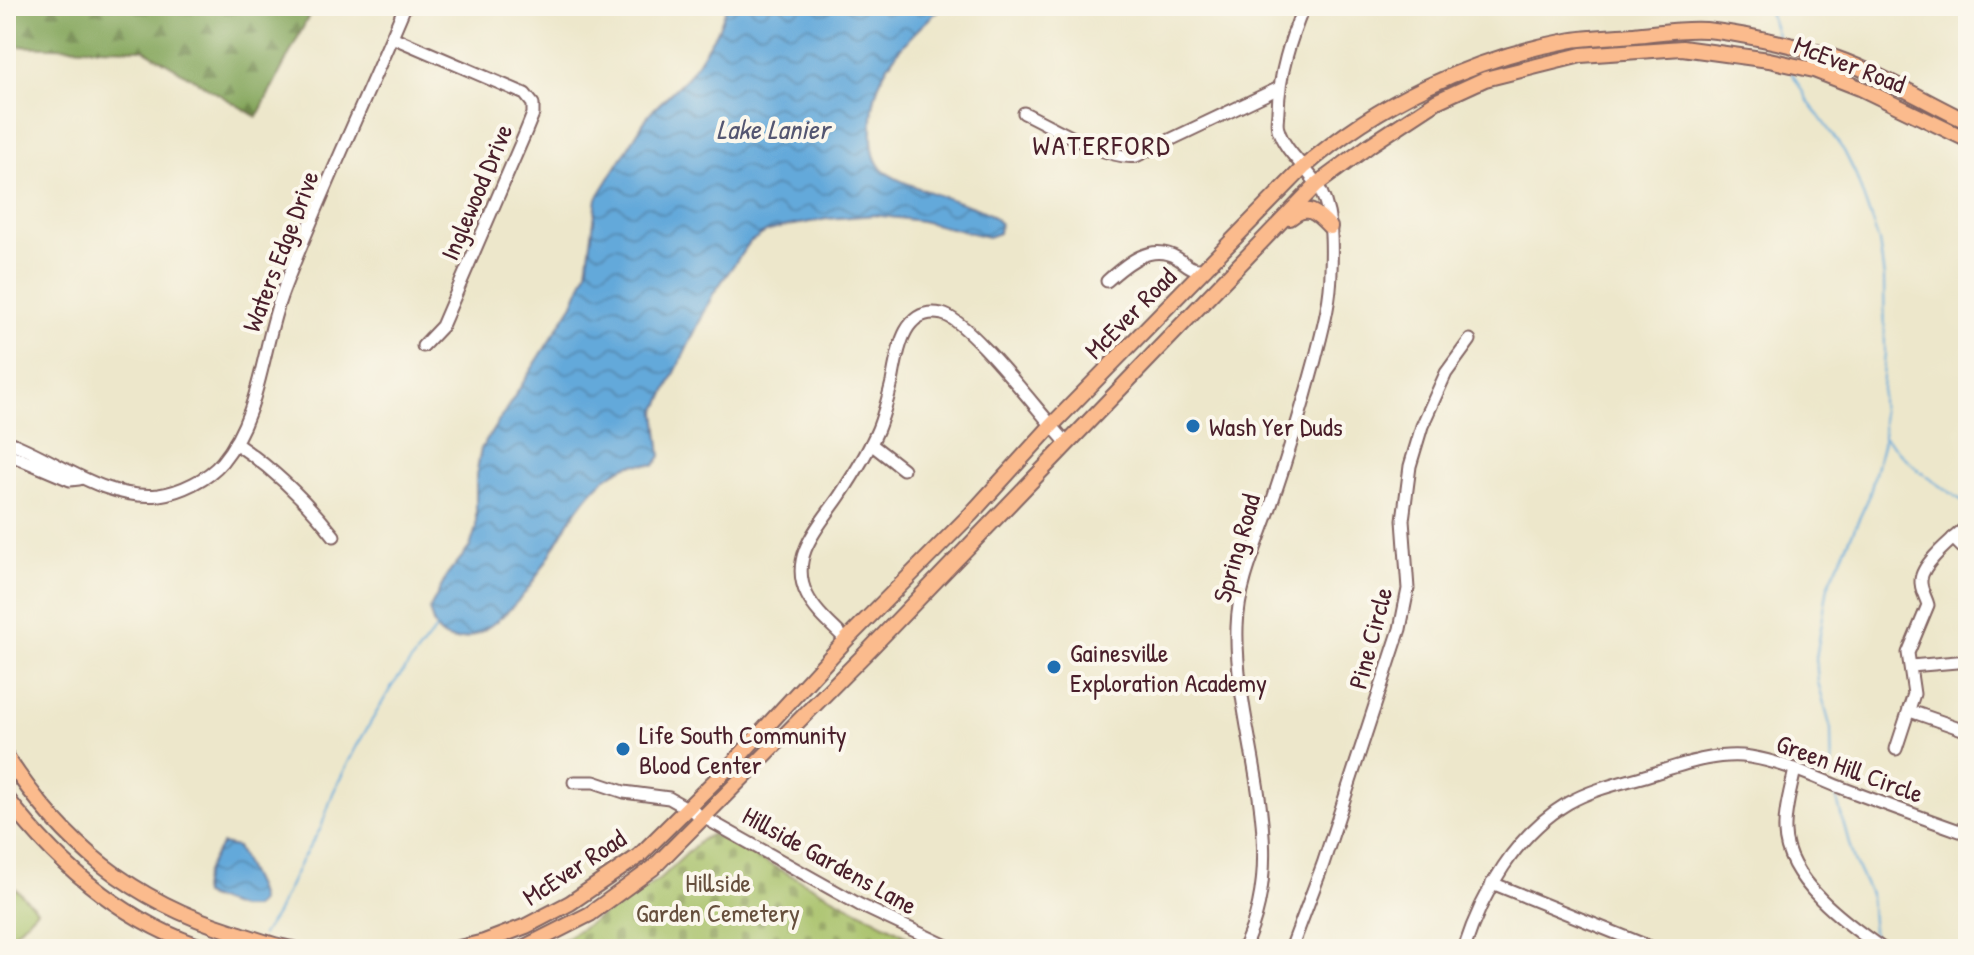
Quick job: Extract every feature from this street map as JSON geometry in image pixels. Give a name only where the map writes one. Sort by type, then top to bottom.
[{"type":"main road","name":"McEver Road","points":[[455,949],[526,926],[570,903],[639,856],[735,761],[846,640],[1303,168],[1333,142],[1382,110],[1429,85],[1470,69],[1569,40],[1705,30],[1820,53],[1968,122]]},
{"type":"main road","name":"McEver Road","points":[[521,949],[590,914],[653,868],[881,637],[1317,184],[1437,101],[1485,79],[1581,55],[1682,48],[1769,60],[1814,70],[1860,88],[1968,140]]},
{"type":"main road","points":[[1236,265],[1249,259],[1301,210],[1313,211],[1330,227]]},
{"type":"main road","points":[[6,756],[51,818],[83,849],[140,892],[199,922],[293,949]]},
{"type":"main road","points":[[6,797],[34,833],[103,895],[140,920],[208,949]]},
{"type":"street","name":"Waters Edge Drive","points":[[6,441],[34,451],[84,479],[130,494],[160,495],[204,478],[222,462],[246,422],[282,294],[405,6]]},
{"type":"street","name":"Spring Road","points":[[1243,949],[1260,903],[1265,869],[1257,786],[1245,728],[1237,627],[1253,553],[1275,491],[1323,328],[1332,275],[1330,227],[1317,184],[1277,128],[1279,88],[1288,48],[1304,6]]},
{"type":"street","name":"Inglewood Drive","points":[[392,37],[525,94],[533,104],[533,114],[524,136],[442,326],[423,346]]},
{"type":"street","points":[[1024,113],[1099,149],[1127,158],[1279,88]]},
{"type":"street","points":[[1107,281],[1138,258],[1156,252],[1174,255],[1193,270],[1207,269]]},
{"type":"street","points":[[846,640],[816,609],[805,592],[803,554],[808,539],[871,444],[883,414],[901,340],[912,323],[933,313],[955,318],[1067,443]]},
{"type":"street","name":"Pine Circle","points":[[1291,949],[1323,864],[1400,629],[1408,589],[1403,520],[1417,441],[1446,373],[1470,340]]},
{"type":"street","points":[[235,443],[288,483],[334,536]]},
{"type":"street","points":[[871,444],[903,469]]},
{"type":"street","name":"Waters Edge Drive","points":[[6,453],[70,480],[84,479]]},
{"type":"street","points":[[1896,749],[1914,694],[1908,653],[1928,605],[1921,588],[1921,576],[1936,555],[1967,526]]},
{"type":"street","points":[[1953,538],[1968,553]]},
{"type":"street","points":[[1911,666],[1968,661]]},
{"type":"street","points":[[1909,708],[1968,731]]},
{"type":"street","name":"Green Hill Circle","points":[[1464,949],[1492,883],[1539,826],[1569,803],[1593,792],[1723,756],[1747,756],[1795,769],[1968,834]]},
{"type":"street","points":[[1795,769],[1785,832],[1787,849],[1795,868],[1812,889],[1858,932],[1883,949]]},
{"type":"street","name":"Hillside Gardens Lane","points":[[574,782],[594,782],[618,790],[669,798],[860,905],[953,949]]},
{"type":"street","points":[[1492,883],[1655,949]]},
{"type":"green space","points":[[6,6],[314,6],[257,117],[143,49],[6,46]]},
{"type":"green space","name":"Hillside Garden Cemetery","points":[[712,834],[919,942],[917,949],[548,949],[660,879],[701,840]]},
{"type":"green space","points":[[6,879],[37,910],[6,942]]},
{"type":"water","name":"Lake Lanier","points":[[727,6],[943,6],[905,43],[885,70],[874,102],[873,151],[877,163],[887,173],[920,189],[988,214],[1000,224],[999,233],[988,237],[921,221],[874,215],[783,227],[766,232],[750,242],[713,294],[656,412],[661,456],[655,465],[627,466],[602,481],[585,499],[537,577],[510,609],[470,637],[457,640],[445,637],[435,627],[429,610],[448,574],[470,547],[476,528],[476,475],[481,449],[573,304],[587,271],[597,198],[649,114],[697,63],[719,28]]},
{"type":"water","points":[[222,844],[237,847],[257,889],[260,901],[254,908],[239,908],[203,895],[205,875]]},
{"type":"waterway","points":[[1767,6],[1777,35]]},
{"type":"waterway","points":[[1791,71],[1855,173],[1879,242],[1884,278],[1885,352],[1881,401],[1884,437],[1869,497],[1828,586],[1816,658],[1818,682],[1831,729],[1832,779]]},
{"type":"waterway","points":[[1885,438],[1918,470],[1968,505]]},
{"type":"waterway","points":[[262,935],[321,828],[333,793],[355,749],[392,686],[436,629]]},
{"type":"waterway","points":[[1834,789],[1854,861],[1870,894],[1873,936]]},
{"type":"place","name":"Wash Yer Duds","points":[[1193,426]]},
{"type":"place","name":"Gainesville Exploration Academy","points":[[1054,667]]},
{"type":"place","name":"Life South Community Blood Center","points":[[623,749]]},
{"type":"district","name":"WATERFORD","points":[[1102,145]]}]
